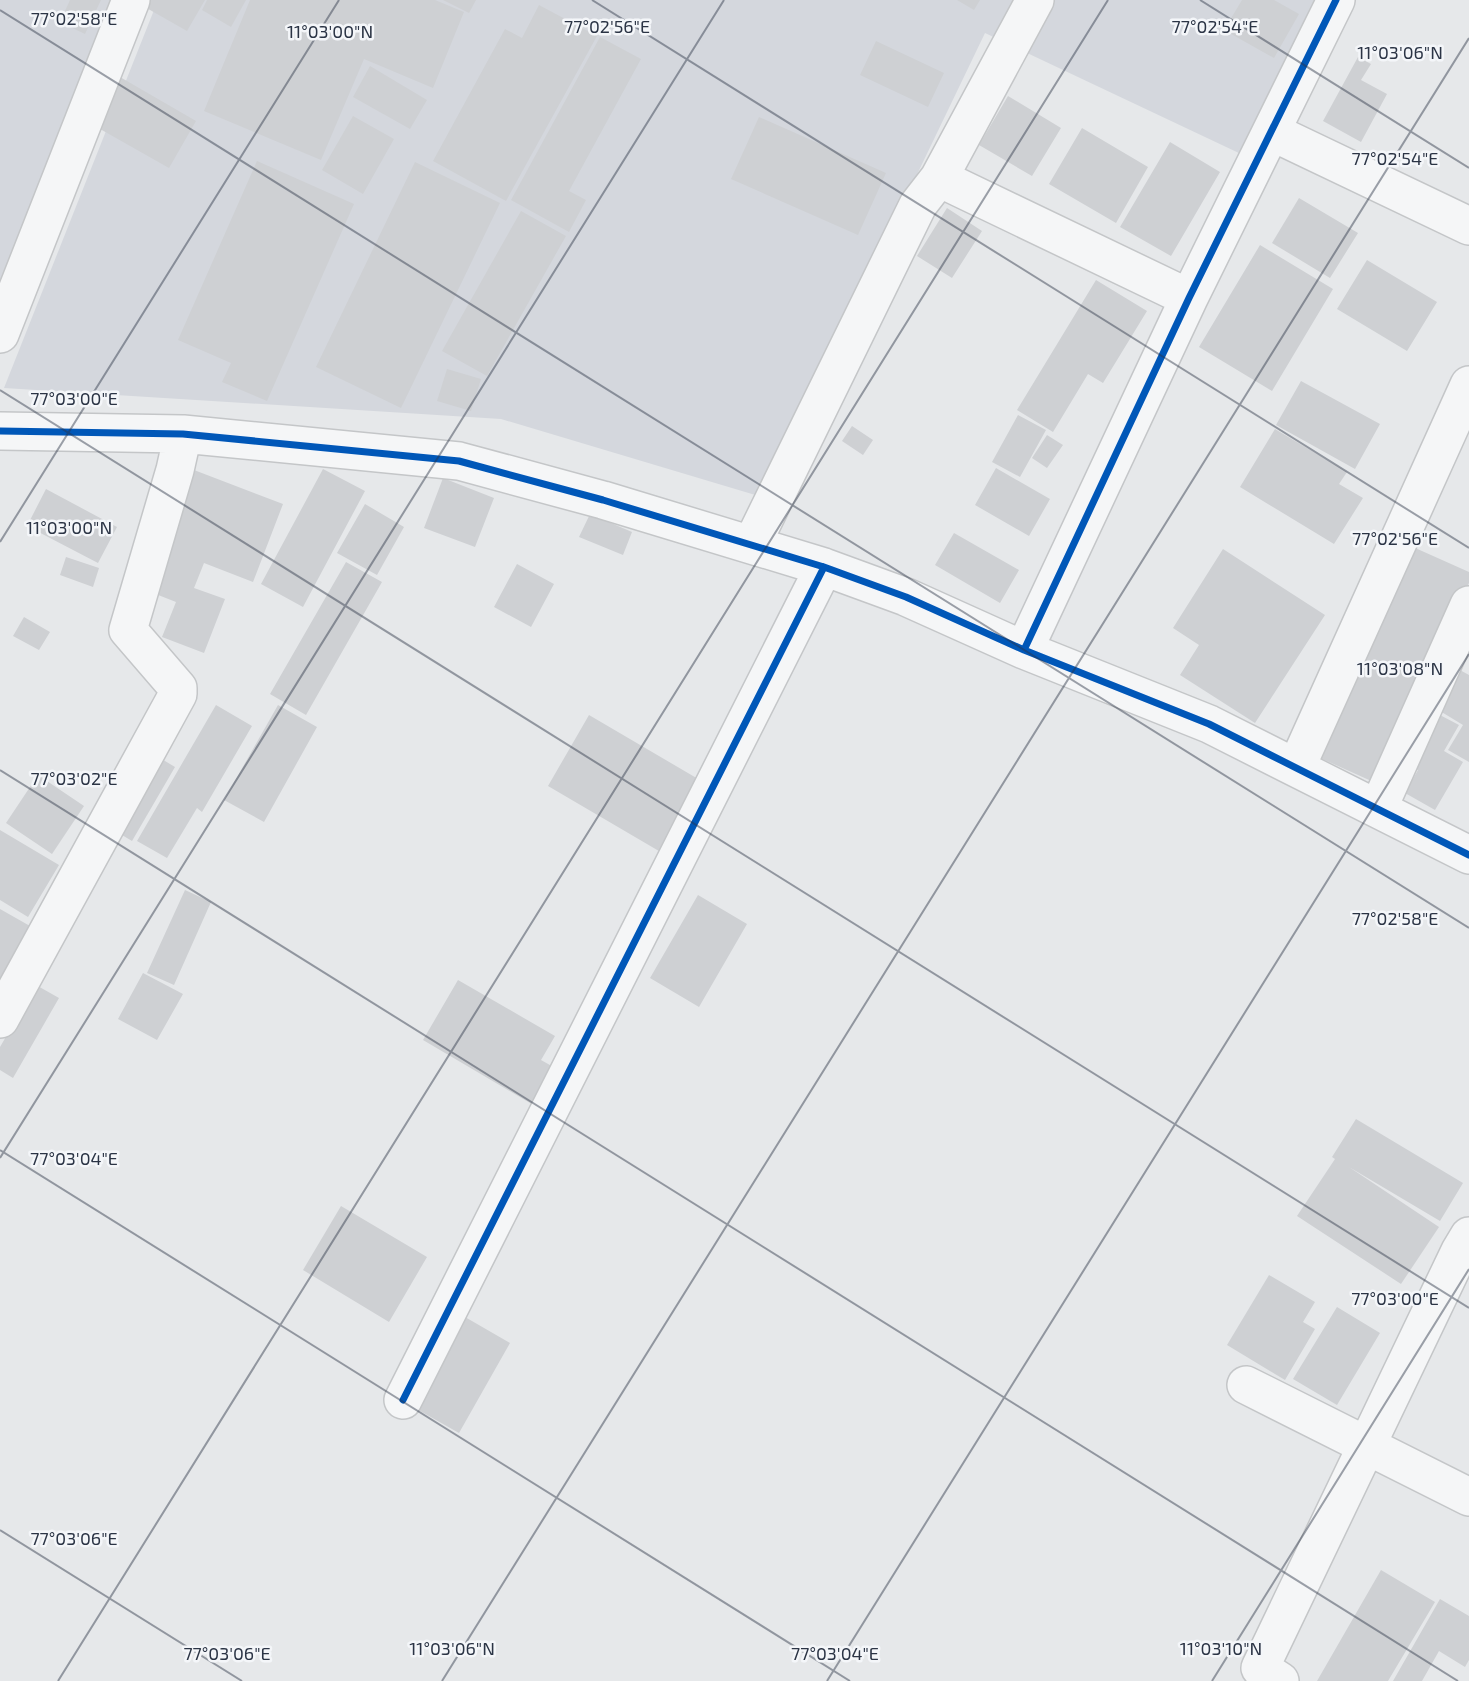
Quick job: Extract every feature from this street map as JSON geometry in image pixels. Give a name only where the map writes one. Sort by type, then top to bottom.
[{"type":"street","points":[[0,334],[131,0]]},
{"type":"street","points":[[752,544],[918,205],[939,178],[1035,0]]},
{"type":"street","points":[[1024,650],[1189,298],[1336,0]]},
{"type":"street","points":[[1272,132],[1469,226]]},
{"type":"street","points":[[939,178],[1189,298]]},
{"type":"street","points":[[1296,768],[1469,385]]},
{"type":"street","points":[[0,431],[183,434],[459,461],[603,500],[824,567],[906,597],[1024,650],[1209,724],[1469,855]]},
{"type":"street","points":[[0,1018],[178,694],[178,688],[128,629],[183,434]]},
{"type":"street","points":[[403,1399],[824,567]]},
{"type":"street","points":[[1378,809],[1469,606]]},
{"type":"street","points":[[1280,1681],[1261,1668],[1469,1236]]},
{"type":"street","points":[[1246,1385],[1469,1497]]},
{"type":"shaded area","points":[[0,0],[124,0],[0,306]]},
{"type":"shaded area","points":[[158,0],[1324,0],[1241,154],[985,33],[762,497],[501,419],[4,388]]},
{"type":"building","points":[[70,0],[101,0],[85,34],[60,22]]},
{"type":"building","points":[[205,0],[187,31],[136,2]]},
{"type":"building","points":[[207,0],[246,0],[231,27],[202,10]]},
{"type":"building","points":[[250,0],[435,0],[464,12],[433,88],[364,59],[321,160],[204,111]]},
{"type":"building","points":[[443,0],[476,0],[469,13]]},
{"type":"building","points":[[957,0],[980,0],[974,10]]},
{"type":"building","points":[[1242,0],[1274,0],[1299,14],[1274,58],[1224,30]]},
{"type":"building","points":[[539,5],[597,36],[506,201],[433,161],[505,29],[522,38]]},
{"type":"building","points":[[600,37],[641,59],[569,191],[586,200],[569,232],[511,200]]},
{"type":"building","points":[[876,41],[944,73],[928,107],[860,75]]},
{"type":"building","points":[[1358,57],[1371,64],[1361,80],[1387,94],[1361,142],[1323,121]]},
{"type":"building","points":[[370,66],[427,100],[410,129],[353,97]]},
{"type":"building","points":[[120,77],[196,121],[169,168],[93,125]]},
{"type":"building","points":[[1008,96],[1061,128],[1032,176],[979,145]]},
{"type":"building","points":[[353,116],[394,139],[363,194],[322,170]]},
{"type":"building","points":[[759,117],[886,173],[858,235],[731,179]]},
{"type":"building","points":[[1082,128],[1148,167],[1116,223],[1049,184]]},
{"type":"building","points":[[1170,142],[1220,172],[1171,256],[1120,227]]},
{"type":"building","points":[[257,161],[354,204],[267,401],[222,382],[231,363],[178,340]]},
{"type":"building","points":[[415,162],[500,203],[401,408],[316,367]]},
{"type":"building","points":[[1299,198],[1358,233],[1330,278],[1272,243]]},
{"type":"building","points":[[947,208],[982,231],[952,278],[917,256]]},
{"type":"building","points":[[521,211],[566,236],[487,376],[442,351]]},
{"type":"building","points":[[1260,245],[1333,289],[1272,391],[1199,347]]},
{"type":"building","points":[[1367,260],[1437,302],[1407,351],[1337,309]]},
{"type":"building","points":[[1096,280],[1147,311],[1103,383],[1088,374],[1053,432],[1017,410]]},
{"type":"building","points":[[447,369],[481,379],[471,411],[437,401]]},
{"type":"building","points":[[1301,381],[1380,424],[1355,469],[1276,425]]},
{"type":"building","points":[[1018,415],[1046,430],[1020,477],[992,462]]},
{"type":"building","points":[[852,426],[873,440],[863,455],[842,441]]},
{"type":"building","points":[[1275,429],[1347,472],[1339,484],[1363,498],[1334,544],[1240,487]]},
{"type":"building","points":[[1047,435],[1063,445],[1047,468],[1032,458]]},
{"type":"building","points":[[996,468],[1050,499],[1029,536],[975,505]]},
{"type":"building","points":[[323,469],[365,491],[303,607],[261,584]]},
{"type":"building","points":[[194,470],[283,504],[253,582],[204,563],[194,588],[225,599],[204,653],[162,637],[176,602],[148,591]]},
{"type":"building","points":[[443,478],[494,498],[475,547],[424,528]]},
{"type":"building","points":[[46,489],[117,527],[98,563],[27,526]]},
{"type":"building","points":[[365,504],[404,527],[377,575],[337,553]]},
{"type":"building","points":[[590,514],[632,532],[623,555],[579,537]]},
{"type":"building","points":[[954,533],[1019,570],[1000,603],[935,565]]},
{"type":"building","points":[[1413,547],[1469,572],[1469,583],[1378,784],[1318,757]]},
{"type":"building","points":[[1223,549],[1325,615],[1255,723],[1180,675],[1199,645],[1173,628]]},
{"type":"building","points":[[66,557],[99,568],[93,587],[60,575]]},
{"type":"building","points":[[346,562],[382,582],[306,715],[270,694]]},
{"type":"building","points":[[517,564],[554,584],[531,627],[494,607]]},
{"type":"building","points":[[24,617],[50,632],[39,650],[13,636]]},
{"type":"building","points":[[1458,669],[1469,675],[1469,762],[1448,750],[1463,725],[1435,708]]},
{"type":"building","points":[[216,705],[252,726],[202,812],[197,808],[167,858],[137,841]]},
{"type":"building","points":[[278,705],[317,727],[264,822],[224,800]]},
{"type":"building","points":[[1438,714],[1459,725],[1444,751],[1463,762],[1435,810],[1405,793],[1418,770],[1409,766]]},
{"type":"building","points":[[589,715],[705,783],[664,854],[548,786]]},
{"type":"building","points":[[155,755],[175,767],[132,841],[112,829]]},
{"type":"building","points":[[38,775],[84,806],[52,854],[6,823]]},
{"type":"building","points":[[0,830],[59,865],[28,917],[0,900]]},
{"type":"building","points":[[185,890],[211,902],[174,985],[147,973]]},
{"type":"building","points":[[698,895],[747,924],[699,1007],[650,978]]},
{"type":"building","points":[[0,909],[30,926],[0,979]]},
{"type":"building","points":[[143,973],[183,994],[157,1040],[118,1019]]},
{"type":"building","points":[[458,980],[555,1036],[541,1060],[557,1069],[535,1106],[423,1040]]},
{"type":"building","points":[[36,985],[59,998],[13,1078],[0,1070],[0,1047]]},
{"type":"building","points":[[1356,1119],[1463,1183],[1440,1221],[1349,1167],[1439,1227],[1401,1284],[1297,1216],[1335,1159],[1332,1157]]},
{"type":"building","points":[[341,1206],[427,1257],[389,1322],[303,1270]]},
{"type":"building","points":[[1269,1275],[1315,1302],[1303,1322],[1315,1329],[1285,1380],[1227,1345]]},
{"type":"building","points":[[1337,1307],[1380,1333],[1337,1405],[1293,1379]]},
{"type":"building","points":[[465,1317],[510,1343],[459,1433],[413,1407]]},
{"type":"building","points":[[1381,1570],[1435,1602],[1388,1681],[1317,1681]]},
{"type":"building","points":[[1440,1599],[1469,1616],[1469,1660],[1465,1667],[1439,1651],[1422,1681],[1393,1681]]},
{"type":"cycle path","points":[[1024,650],[1189,298],[1336,0]]},
{"type":"cycle path","points":[[0,431],[183,434],[459,461],[603,500],[824,567],[906,597],[1024,650],[1209,724],[1469,855]]},
{"type":"cycle path","points":[[403,1400],[824,567]]}]
